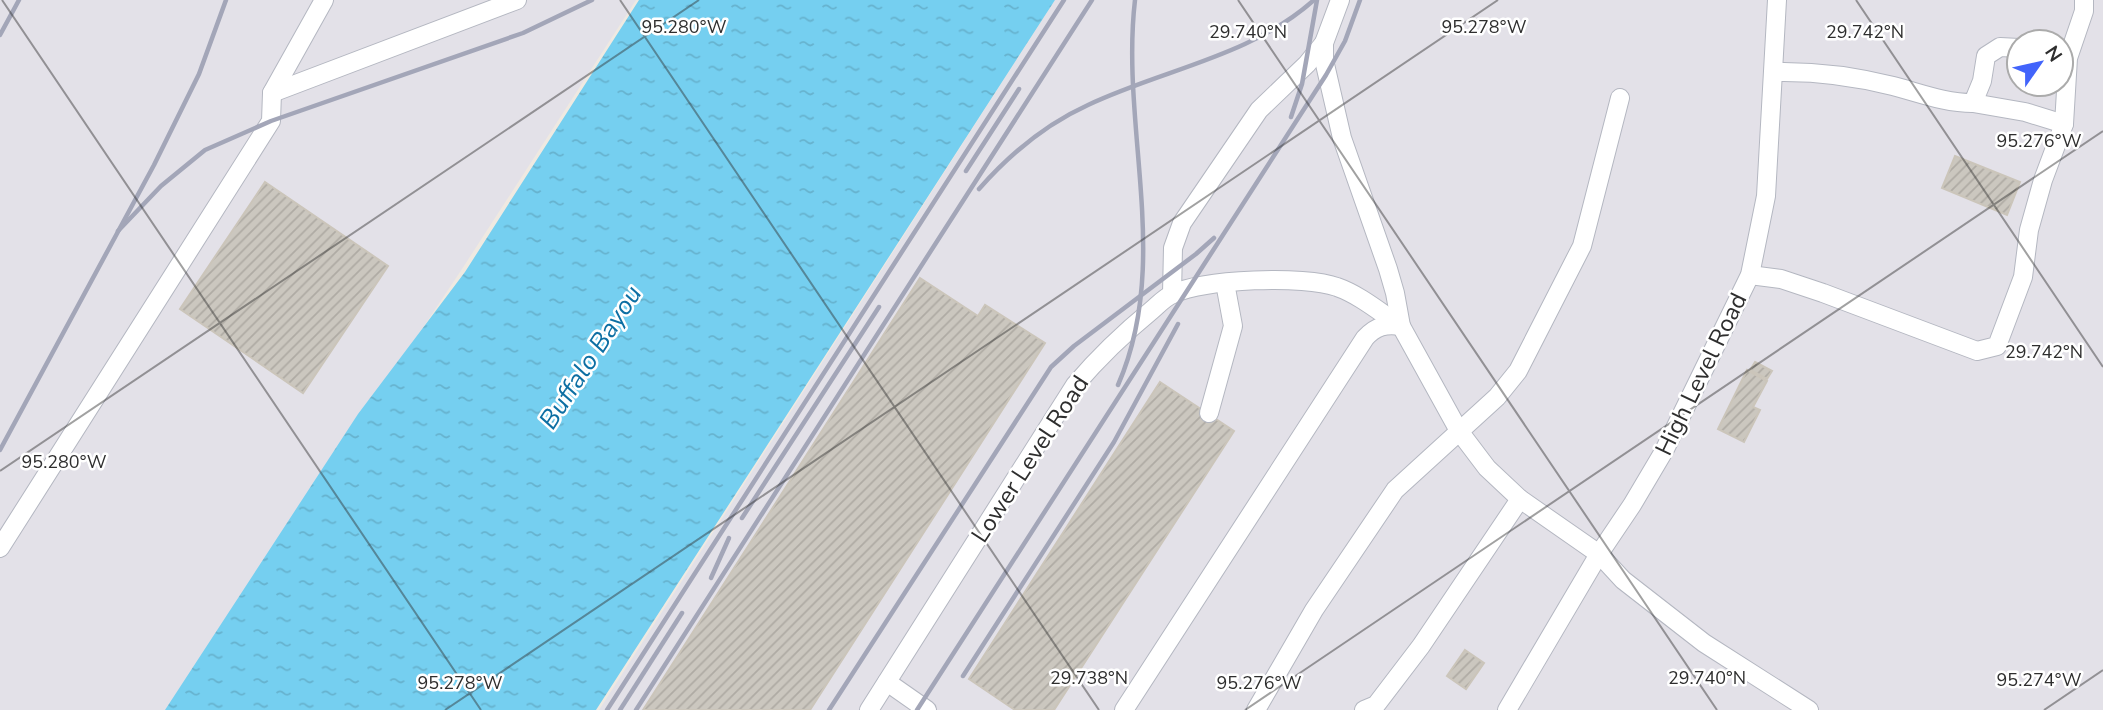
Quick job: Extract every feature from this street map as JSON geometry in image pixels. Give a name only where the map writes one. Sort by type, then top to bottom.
[{"type":"lane","points":[[0,548],[271,121],[272,93],[324,0]]},
{"type":"lane","points":[[272,93],[517,0]]},
{"type":"lane","points":[[1172,294],[1173,248],[1182,223],[1259,110],[1307,64],[1324,43],[1340,0]]},
{"type":"lane","name":"High Level Road","points":[[1507,710],[1599,554],[1664,451],[1750,275],[1766,196],[1777,0]]},
{"type":"lane","points":[[2075,32],[2084,10],[2084,0]]},
{"type":"lane","points":[[1324,43],[1326,75],[1342,138],[1392,281],[1401,326],[1460,431],[1487,468],[1520,499],[1599,554],[1630,585],[1704,643],[1809,710]]},
{"type":"lane","points":[[1973,103],[1986,69],[1986,56],[2000,47],[2005,47]]},
{"type":"lane","points":[[1774,72],[1812,71],[1835,74],[1912,90],[1952,103],[1973,103],[2025,112],[2064,124]]},
{"type":"lane","points":[[1260,709],[1314,610],[1395,490],[1497,397],[1518,371],[1582,246],[1620,98]]},
{"type":"lane","points":[[1750,275],[1781,279],[1977,351],[1997,346],[2023,277],[2029,230],[2043,180],[2064,124],[2064,98]]},
{"type":"lane","name":"Lower Level Road","points":[[869,710],[1075,385],[1094,363],[1172,294],[1225,283],[1312,282],[1336,286],[1401,326]]},
{"type":"lane","points":[[1209,413],[1233,326],[1225,283]]},
{"type":"lane","points":[[1124,710],[1366,338],[1372,330],[1382,326],[1401,326]]},
{"type":"lane","points":[[1364,710],[1376,705],[1421,646],[1520,499]]},
{"type":"lane","points":[[887,682],[928,710]]},
{"type":"shaded area","points":[[0,0],[636,0],[462,269],[168,710],[0,710]]},
{"type":"shaded area","points":[[1055,0],[2103,0],[2103,710],[599,710]]},
{"type":"water","name":"Buffalo Bayou","points":[[639,0],[1055,0],[596,710],[165,710],[358,414],[465,272]]},
{"type":"building","points":[[1955,156],[2020,182],[2007,215],[1942,188]]},
{"type":"building","points":[[265,182],[388,266],[303,393],[180,309]]},
{"type":"building","points":[[920,278],[978,316],[985,305],[1045,343],[810,710],[643,710]]},
{"type":"building","points":[[1755,362],[1772,371],[1767,379],[1750,370]]},
{"type":"building","points":[[1747,370],[1767,381],[1753,407],[1760,410],[1744,442],[1718,429]]},
{"type":"building","points":[[1160,382],[1234,431],[1054,710],[1015,710],[969,679]]},
{"type":"building","points":[[1465,650],[1484,663],[1466,689],[1447,676]]},
{"type":"railway","points":[[0,35],[19,0]]},
{"type":"railway","points":[[0,450],[154,165],[199,74],[226,0]]},
{"type":"railway","points":[[118,231],[161,186],[205,150],[271,121],[523,33],[592,0]]},
{"type":"railway","points":[[607,710],[1064,0]]},
{"type":"railway","points":[[636,710],[1092,0]]},
{"type":"railway","points":[[1118,385],[1134,338],[1141,291],[1143,243],[1132,48],[1135,0]]},
{"type":"railway","points":[[979,189],[1029,141],[1057,121],[1117,92],[1234,49],[1289,19],[1314,0]]},
{"type":"railway","points":[[1291,117],[1302,84],[1317,0]]},
{"type":"railway","points":[[917,710],[1326,75],[1345,41],[1360,0]]},
{"type":"railway","points":[[966,171],[1019,89]]},
{"type":"railway","points":[[829,710],[1051,367],[1074,346],[1214,238]]},
{"type":"railway","points":[[742,518],[879,307]]},
{"type":"railway","points":[[963,676],[1114,442],[1178,324]]},
{"type":"railway","points":[[711,578],[729,538]]},
{"type":"railway","points":[[620,710],[682,613]]}]
